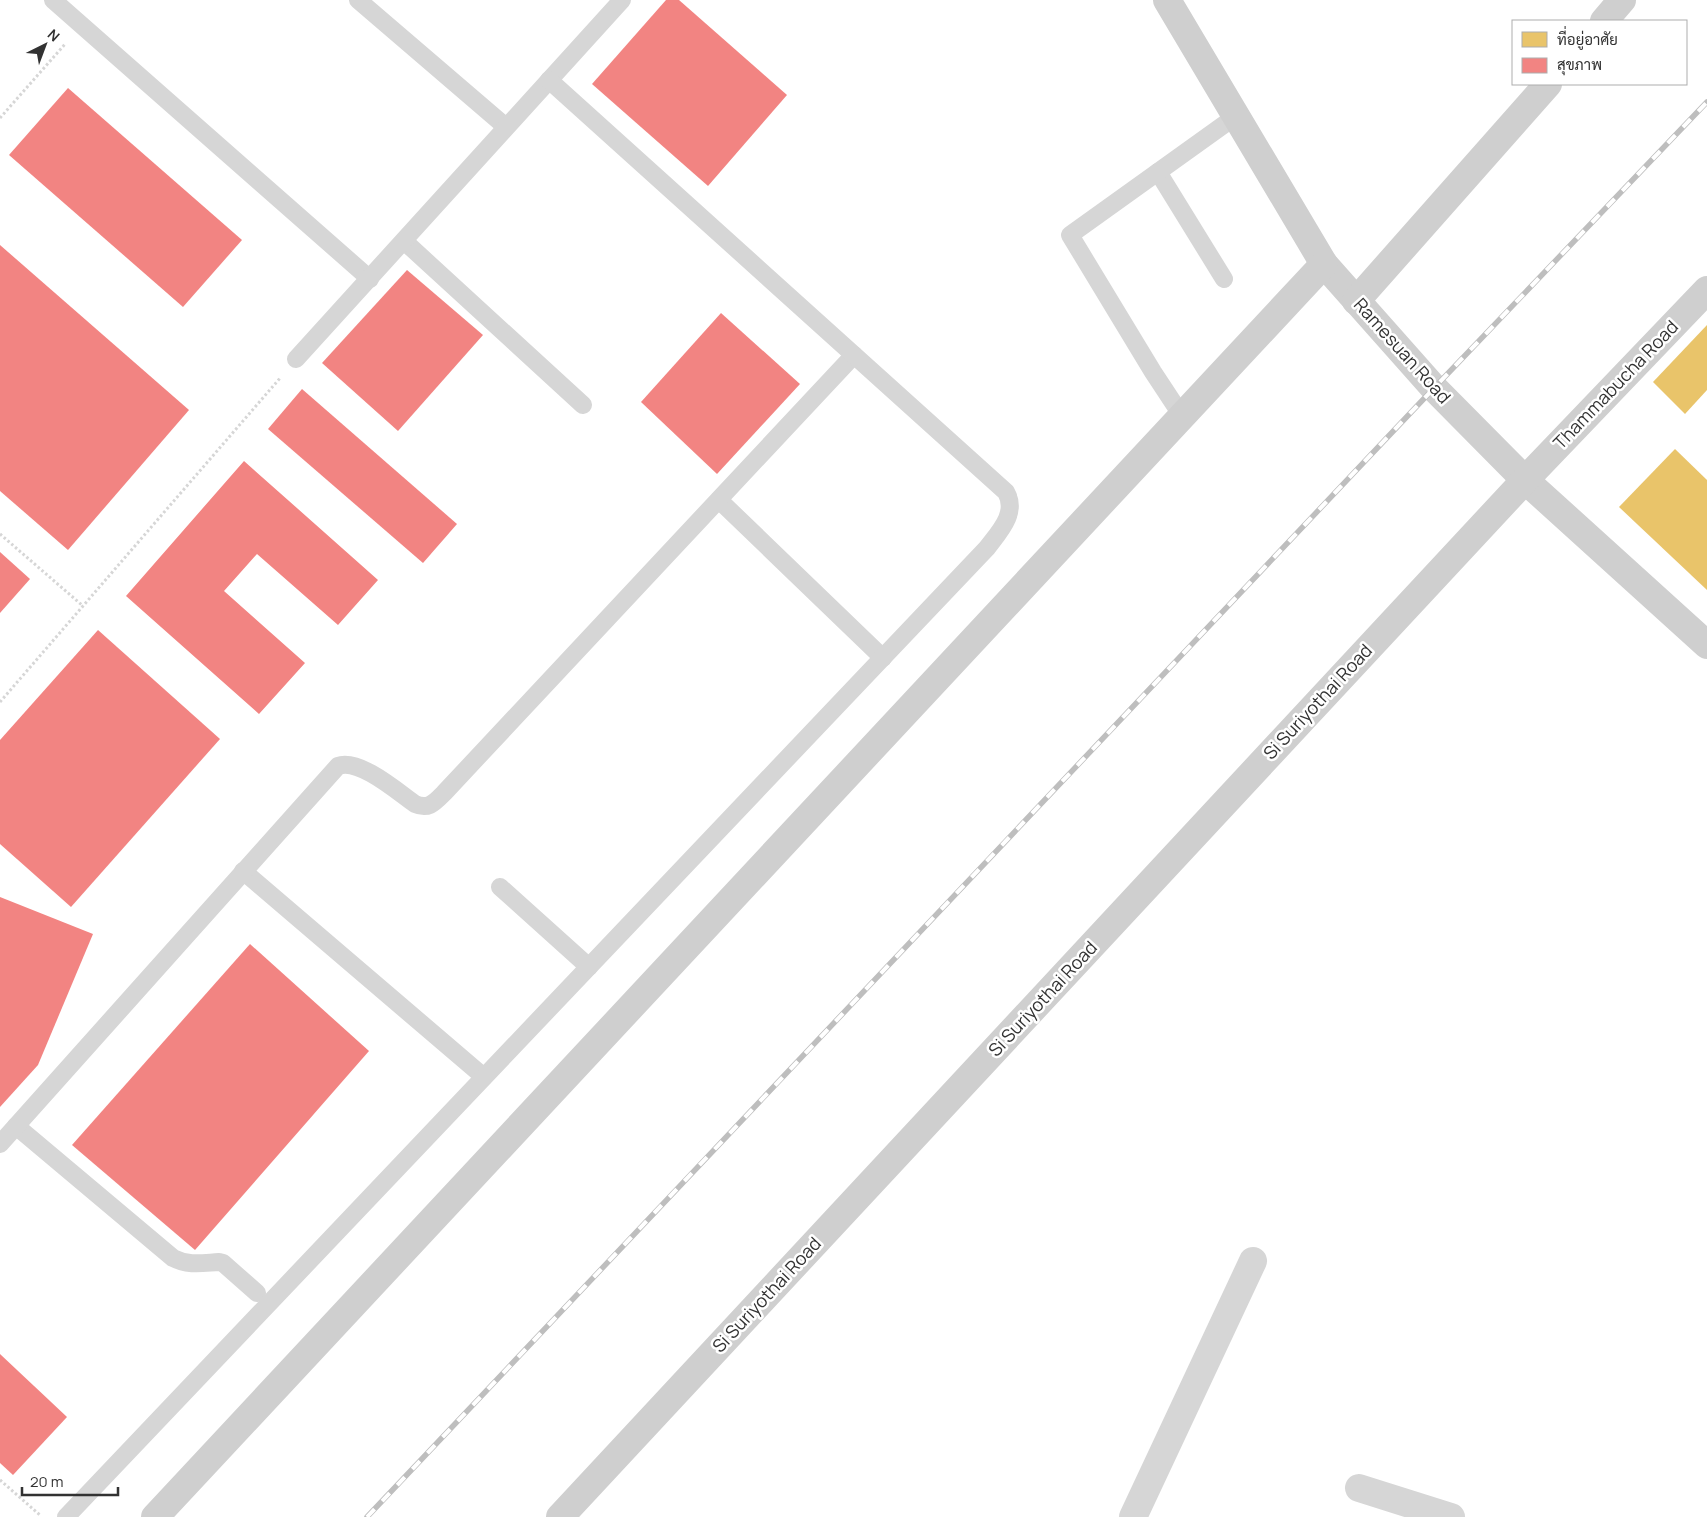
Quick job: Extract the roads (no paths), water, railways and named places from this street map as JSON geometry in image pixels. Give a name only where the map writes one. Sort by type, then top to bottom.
[{"type":"street","name":"Ramesuan Road","points":[[1167,0],[1324,264],[1434,388],[1525,480],[1707,645]]},
{"type":"street","points":[[1605,20],[1622,0]]},
{"type":"street","points":[[1356,301],[1547,85]]},
{"type":"street","points":[[155,1517],[1324,264]]},
{"type":"street","name":"Thammabucha Road","points":[[1525,480],[1707,290]]},
{"type":"street","name":"Si Suriyothai Road","points":[[560,1517],[1525,480]]},
{"type":"street","points":[[1133,1517],[1253,1262]]},
{"type":"street","points":[[1359,1488],[1451,1517]]},
{"type":"lane","points":[[53,0],[370,278]]},
{"type":"lane","points":[[358,0],[506,127]]},
{"type":"lane","points":[[296,359],[622,0]]},
{"type":"lane","points":[[66,1517],[883,658],[986,548],[1007,521],[1010,508],[1006,492],[549,80]]},
{"type":"lane","points":[[1182,416],[1152,372],[1070,235],[1236,116]]},
{"type":"lane","points":[[1158,172],[1224,279]]},
{"type":"lane","points":[[404,241],[583,405]]},
{"type":"lane","points":[[0,1144],[338,766],[344,764],[351,765],[367,771],[416,804],[422,806],[431,805],[831,382],[854,355]]},
{"type":"lane","points":[[719,500],[883,658]]},
{"type":"lane","points":[[243,871],[484,1077]]},
{"type":"lane","points":[[500,887],[589,967]]},
{"type":"lane","points":[[16,1126],[173,1258],[182,1263],[223,1263],[257,1293]]},
{"type":"railway","points":[[367,1517],[1434,388],[1707,102]]}]
